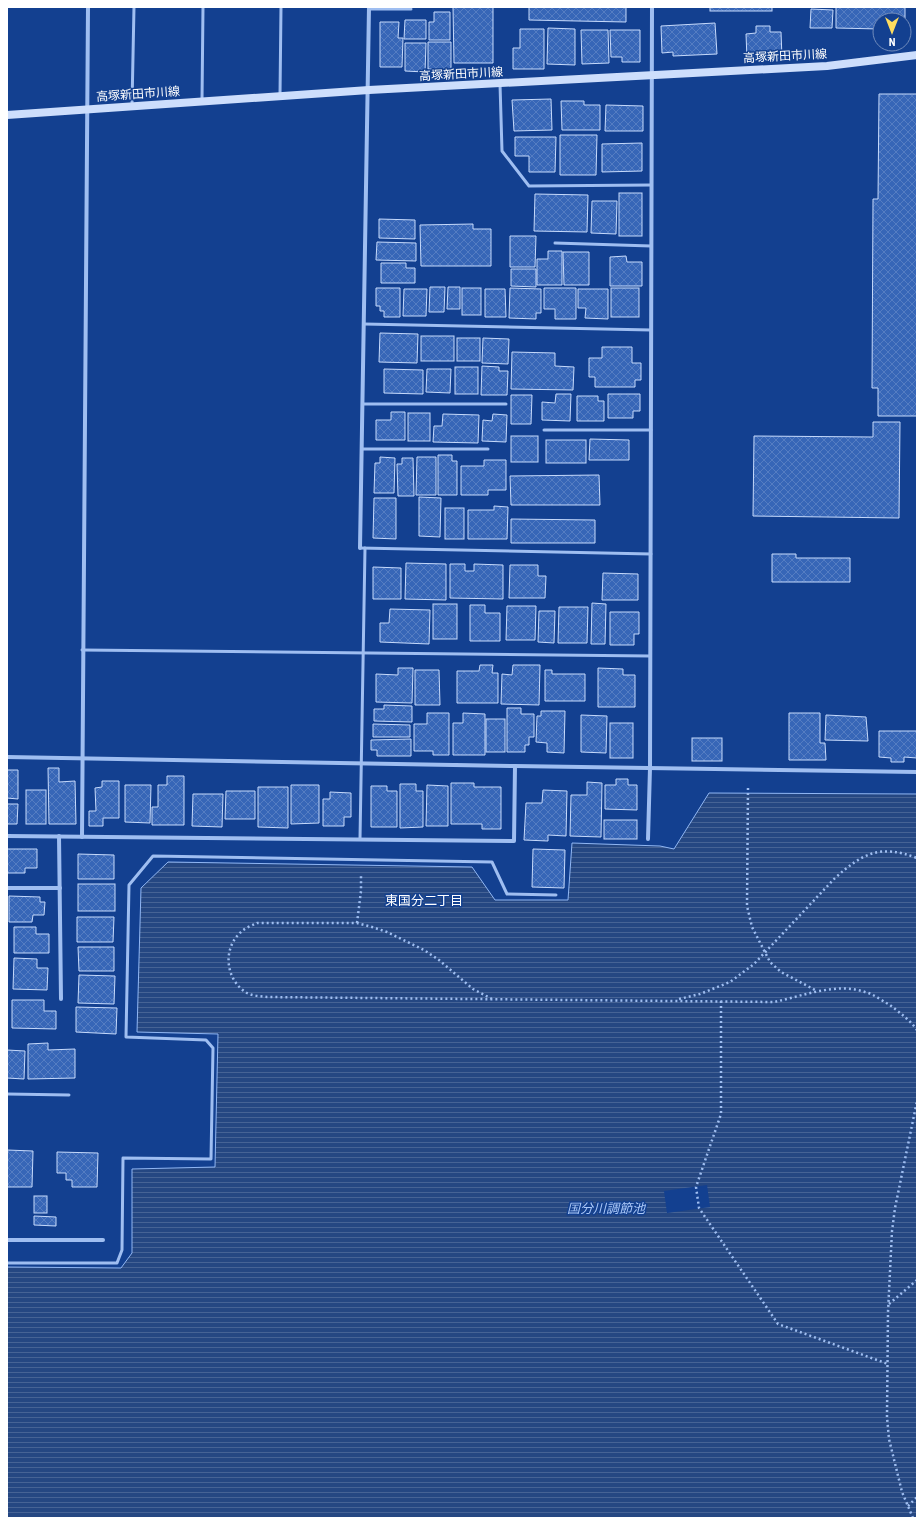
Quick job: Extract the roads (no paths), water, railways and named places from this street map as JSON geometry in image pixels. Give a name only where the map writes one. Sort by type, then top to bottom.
[{"type":"main road","name":"高塚新田市川線","points":[[7,115],[369,90],[827,66],[917,56]]},
{"type":"street","points":[[82,837],[81,758],[88,7]]},
{"type":"street","points":[[648,839],[650,768],[652,7]]},
{"type":"street","points":[[360,548],[369,90],[369,8]]},
{"type":"street","points":[[7,756],[917,772]]},
{"type":"street","points":[[7,836],[514,841],[515,766]]},
{"type":"street","points":[[59,836],[61,998]]},
{"type":"street","points":[[7,888],[60,888]]},
{"type":"street","points":[[7,1240],[103,1240]]},
{"type":"lane","points":[[132,106],[134,7]]},
{"type":"lane","points":[[202,102],[203,7]]},
{"type":"lane","points":[[280,96],[281,7]]},
{"type":"lane","points":[[369,8],[411,8]]},
{"type":"lane","points":[[500,84],[502,151],[529,186],[651,185]]},
{"type":"lane","points":[[555,244],[651,246]]},
{"type":"lane","points":[[364,324],[651,330]]},
{"type":"lane","points":[[363,404],[506,404]]},
{"type":"lane","points":[[544,430],[651,430]]},
{"type":"lane","points":[[362,449],[488,449]]},
{"type":"lane","points":[[360,548],[651,554]]},
{"type":"lane","points":[[360,839],[365,548]]},
{"type":"lane","points":[[82,650],[650,656]]},
{"type":"lane","points":[[7,1263],[116,1263],[122,1250],[123,1158],[211,1159],[213,1048],[206,1040],[126,1037],[129,885],[153,856],[492,862],[507,894],[556,895]]},
{"type":"lane","points":[[7,1094],[69,1095]]},
{"type":"water","name":"国分川調節池","points":[[709,793],[917,794],[917,1518],[7,1518],[7,1267],[121,1268],[132,1253],[132,1169],[215,1167],[218,1034],[137,1032],[141,888],[168,862],[472,867],[495,900],[568,900],[572,843],[660,846],[674,849]]},
{"type":"district","name":"東国分二丁目","points":[[424,900]]}]
